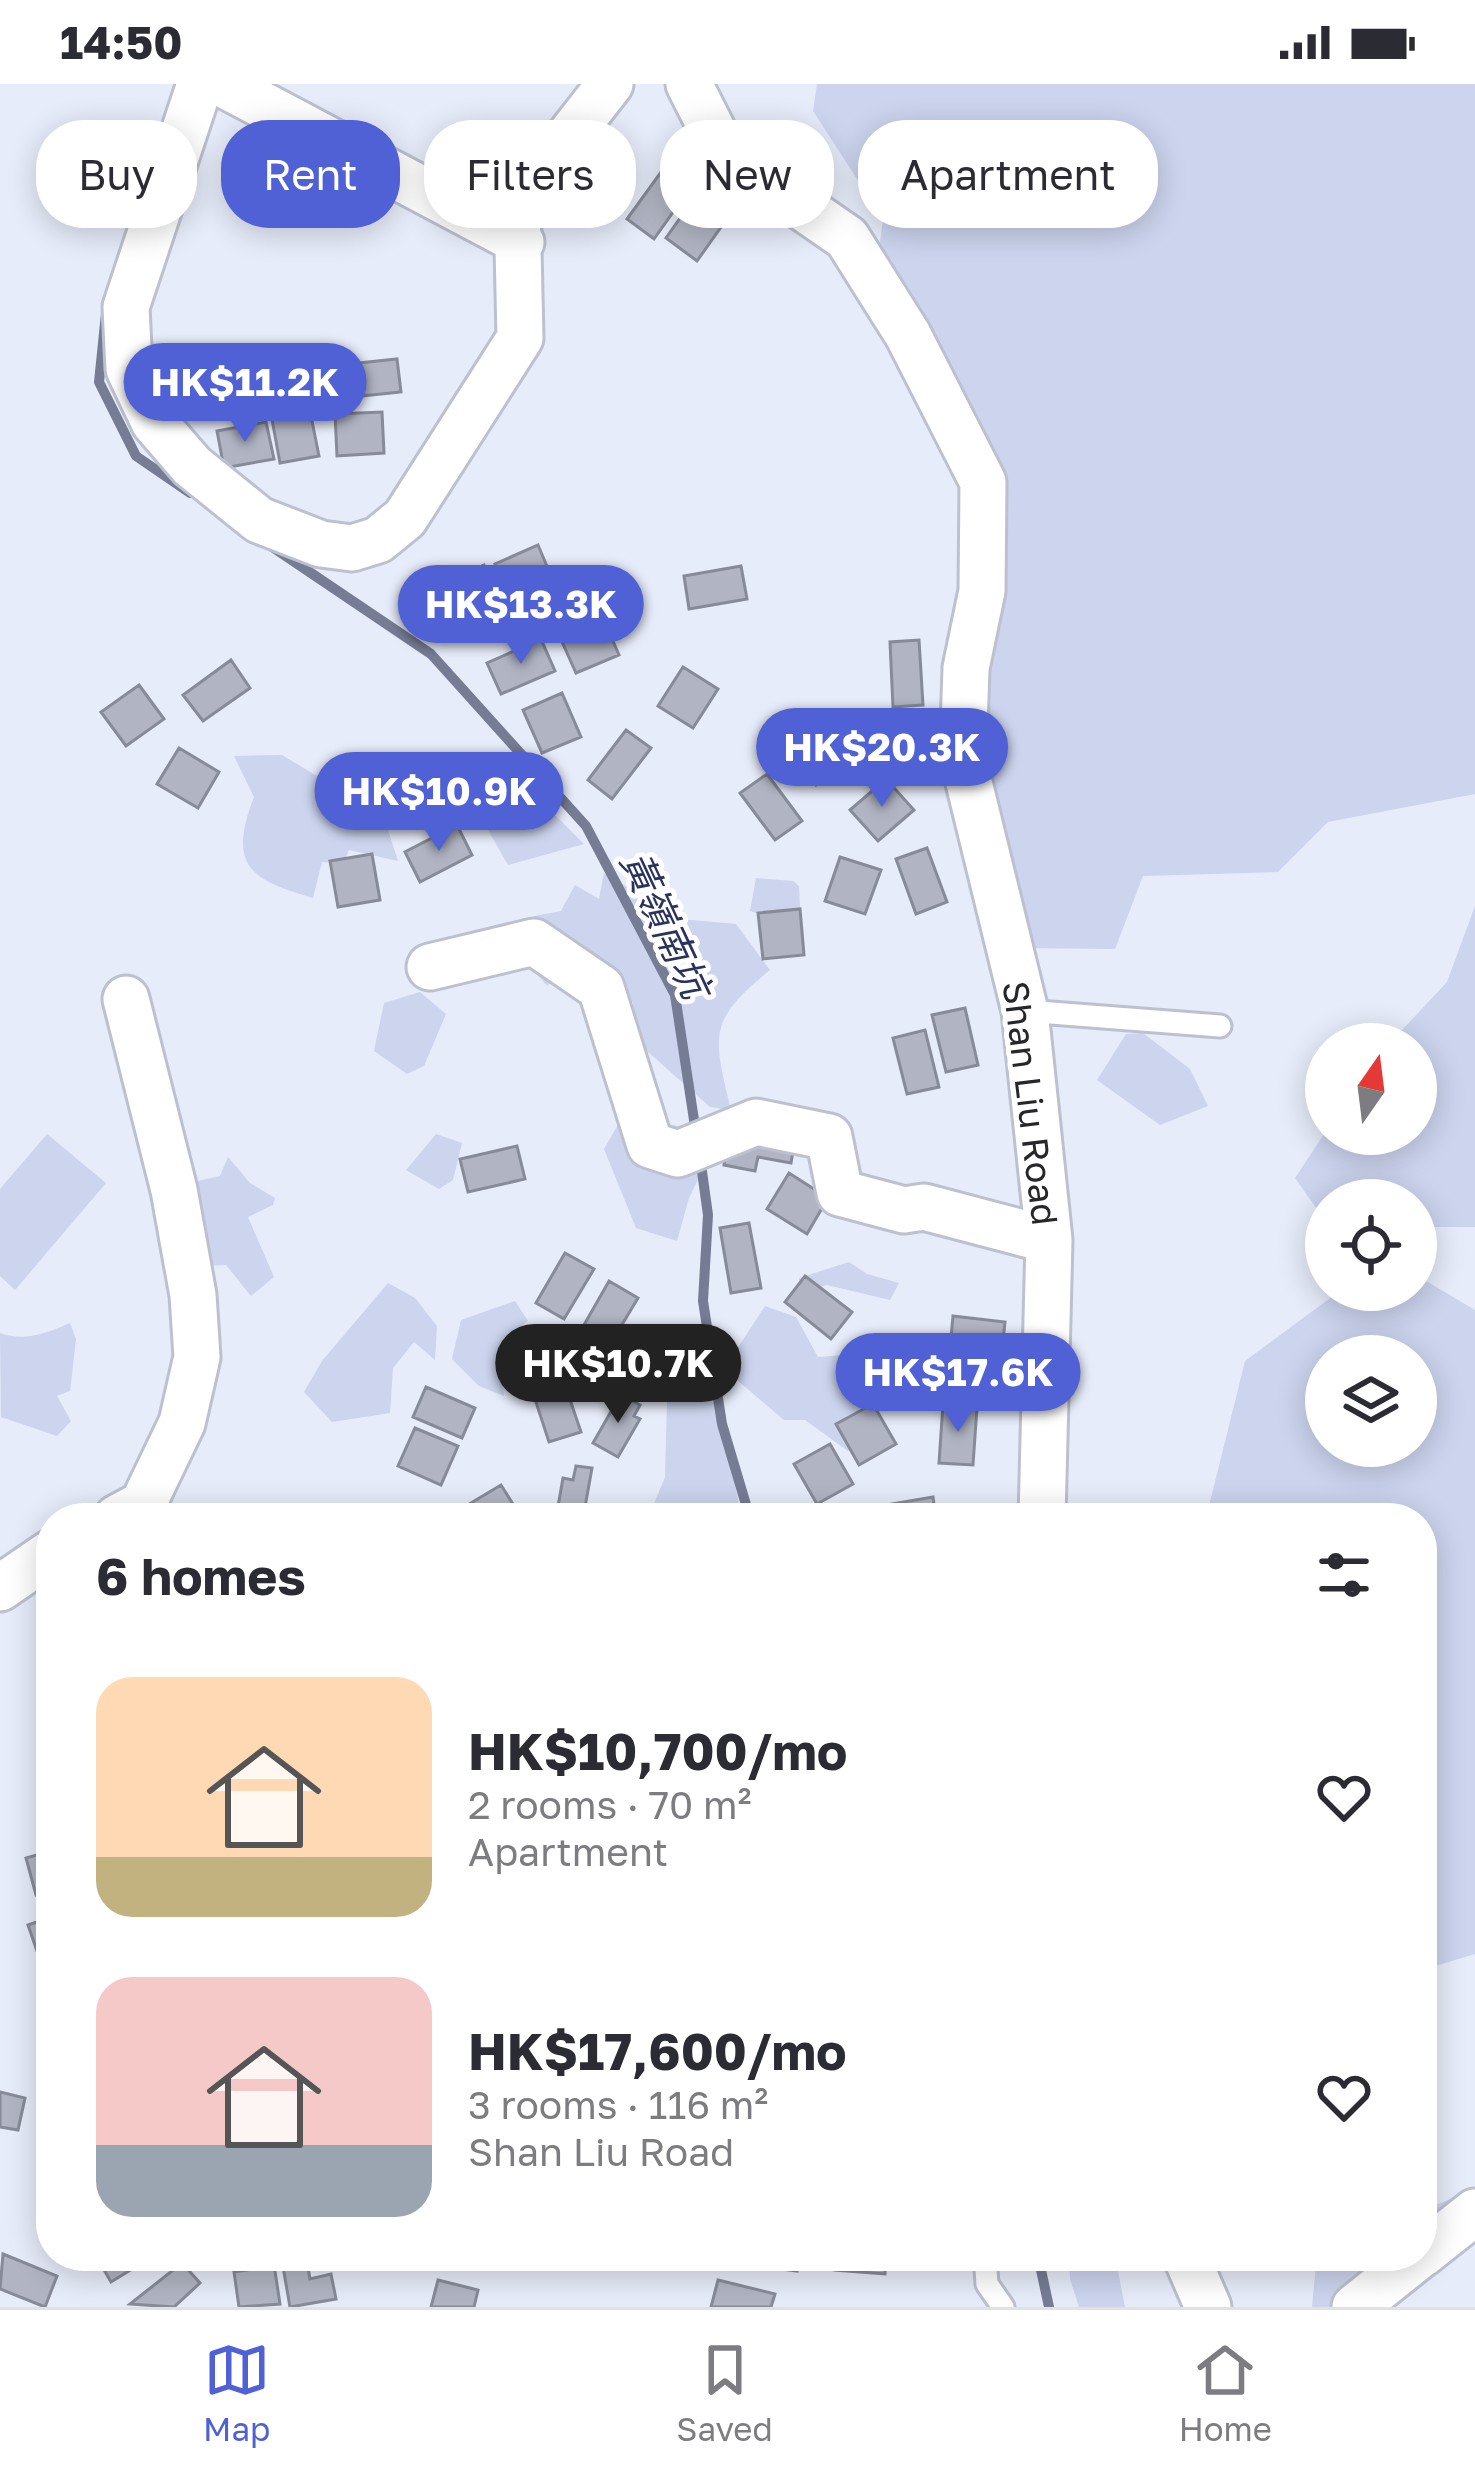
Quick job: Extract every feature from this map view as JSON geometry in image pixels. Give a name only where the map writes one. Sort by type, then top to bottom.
[{"type":"street","points":[[200,84],[126,307],[129,369],[154,422],[192,466],[260,520],[320,544],[352,548],[378,540],[405,518],[520,338],[518,203],[610,84]]},
{"type":"street","points":[[223,84],[520,242]]},
{"type":"street","name":"Shan Liu Road","points":[[689,84],[724,153],[847,238],[908,335],[983,482],[982,591],[966,668],[963,758],[1024,1011],[1048,1240],[1042,1503]]},
{"type":"street","points":[[430,967],[534,942],[601,988],[650,1144],[678,1154],[756,1122],[829,1137],[840,1192],[904,1210],[924,1207],[1048,1240]]},
{"type":"street","points":[[126,1000],[174,1190],[193,1295],[197,1357],[182,1424],[143,1503]]},
{"type":"street","points":[[0,1588],[36,1563]]},
{"type":"street","points":[[1437,2242],[1475,2212]]},
{"type":"street","points":[[1192,2271],[1208,2307]]},
{"type":"street","points":[[1355,2307],[1401,2271]]},
{"type":"lane","points":[[1024,1011],[1220,1026]]},
{"type":"lane","points":[[986,2271],[987,2284],[1003,2307]]},
{"type":"shaded area","points":[[817,84],[1475,84],[1475,794],[1328,822],[1278,872],[1143,876],[1115,949],[1009,948],[963,734],[983,544],[875,282],[882,228],[1158,228],[1158,120],[858,120],[858,180],[834,143],[834,120],[819,120],[813,111]]},
{"type":"shaded area","points":[[282,755],[327,782],[341,767],[371,777],[398,861],[349,850],[343,864],[322,862],[313,898],[260,877],[244,855],[246,821],[254,797],[234,756]]},
{"type":"shaded area","points":[[517,777],[584,844],[508,865],[484,823]]},
{"type":"shaded area","points":[[604,873],[680,919],[736,924],[770,970],[735,1003],[720,1031],[731,1110],[710,1107],[628,1034],[633,1003],[611,965],[573,956],[547,986],[529,964],[534,916],[561,911],[575,885],[599,899]]},
{"type":"shaded area","points":[[756,878],[793,881],[799,886],[800,909],[781,921],[750,911]]},
{"type":"shaded area","points":[[1475,906],[1475,1227],[1437,1227],[1437,1179],[1305,1179],[1305,1192],[1295,1178],[1310,1155],[1437,1155],[1437,1023],[1409,1023],[1447,982]]},
{"type":"shaded area","points":[[420,992],[446,1014],[424,1066],[407,1074],[374,1051],[384,1003]]},
{"type":"shaded area","points":[[1143,1033],[1190,1069],[1208,1106],[1160,1125],[1097,1080],[1126,1034]]},
{"type":"shaded area","points":[[623,1116],[677,1126],[703,1124],[711,1153],[689,1198],[677,1241],[636,1228],[604,1149]]},
{"type":"shaded area","points":[[47,1134],[106,1183],[15,1290],[0,1276],[0,1189]]},
{"type":"shaded area","points":[[436,1134],[462,1143],[453,1180],[439,1189],[406,1170]]},
{"type":"shaded area","points":[[228,1157],[250,1183],[275,1198],[273,1205],[248,1217],[274,1277],[251,1296],[226,1265],[202,1266],[180,1185],[220,1176]]},
{"type":"shaded area","points":[[849,1262],[867,1274],[899,1283],[890,1300],[827,1285],[799,1294],[799,1278]]},
{"type":"shaded area","points":[[388,1283],[415,1298],[437,1326],[435,1360],[414,1342],[393,1368],[390,1413],[332,1422],[304,1392],[322,1361]]},
{"type":"shaded area","points":[[1437,1287],[1475,1310],[1475,1954],[1437,1965],[1437,1503],[1210,1503],[1245,1361],[1313,1311],[1437,1311]]},
{"type":"shaded area","points":[[515,1301],[528,1321],[504,1354],[504,1396],[479,1386],[452,1359],[461,1320]]},
{"type":"shaded area","points":[[765,1306],[796,1317],[818,1357],[879,1352],[891,1385],[957,1388],[942,1405],[888,1400],[848,1451],[805,1420],[784,1420],[724,1369]]},
{"type":"shaded area","points":[[70,1323],[76,1339],[70,1391],[57,1396],[71,1421],[57,1436],[1,1417],[0,1333],[27,1336]]},
{"type":"shaded area","points":[[709,1361],[739,1503],[654,1503],[665,1477],[667,1402]]},
{"type":"shaded area","points":[[1459,2195],[1467,2204],[1437,2240],[1437,2205]]},
{"type":"shaded area","points":[[1070,2271],[1118,2271],[1125,2307],[1079,2307]]},
{"type":"shaded area","points":[[1315,2271],[1410,2271],[1371,2307],[1312,2307]]},
{"type":"building","points":[[660,173],[662,228],[654,239],[636,226],[636,207]]},
{"type":"building","points":[[673,228],[720,228],[697,261],[666,238]]},
{"type":"building","points":[[397,359],[401,392],[342,398],[339,365]]},
{"type":"building","points":[[309,406],[319,456],[280,463],[271,414]]},
{"type":"building","points":[[382,412],[384,453],[337,456],[335,414]]},
{"type":"building","points":[[266,422],[274,459],[224,468],[217,431]]},
{"type":"building","points":[[538,545],[554,583],[512,601],[495,564]]},
{"type":"building","points":[[484,565],[509,619],[478,633],[454,579]]},
{"type":"building","points":[[741,566],[747,599],[689,609],[684,576]]},
{"type":"building","points":[[602,616],[619,655],[576,673],[559,635]]},
{"type":"building","points":[[541,639],[555,671],[501,694],[487,663]]},
{"type":"building","points":[[919,640],[923,705],[893,707],[890,642]]},
{"type":"building","points":[[231,660],[250,688],[203,721],[183,695]]},
{"type":"building","points":[[683,667],[718,689],[693,728],[658,706]]},
{"type":"building","points":[[139,685],[164,719],[126,746],[101,712]]},
{"type":"building","points":[[562,693],[581,737],[542,753],[523,710]]},
{"type":"building","points":[[840,722],[862,748],[816,785],[795,759]]},
{"type":"building","points":[[626,730],[651,748],[612,799],[588,780]]},
{"type":"building","points":[[179,748],[219,772],[198,808],[157,784]]},
{"type":"building","points":[[767,774],[802,821],[775,840],[740,793]]},
{"type":"building","points":[[886,779],[914,810],[878,841],[850,810]]},
{"type":"building","points":[[457,825],[472,855],[420,882],[405,852]]},
{"type":"building","points":[[927,848],[947,902],[916,914],[896,859]]},
{"type":"building","points":[[372,854],[380,900],[338,907],[330,861]]},
{"type":"building","points":[[840,857],[881,870],[865,914],[825,901]]},
{"type":"building","points":[[800,909],[804,955],[763,959],[758,913]]},
{"type":"building","points":[[965,1008],[978,1065],[946,1072],[932,1015]]},
{"type":"building","points":[[925,1030],[939,1087],[907,1094],[893,1038]]},
{"type":"building","points":[[731,1128],[795,1140],[791,1163],[758,1157],[755,1171],[724,1165]]},
{"type":"building","points":[[517,1146],[525,1179],[468,1192],[460,1159]]},
{"type":"building","points":[[789,1173],[828,1198],[807,1234],[767,1209]]},
{"type":"building","points":[[749,1223],[761,1288],[731,1293],[720,1228]]},
{"type":"building","points":[[565,1253],[594,1269],[564,1319],[536,1303]]},
{"type":"building","points":[[805,1276],[852,1312],[831,1339],[785,1302]]},
{"type":"building","points":[[609,1281],[638,1298],[608,1348],[580,1332]]},
{"type":"building","points":[[953,1316],[1005,1322],[1000,1371],[979,1368],[982,1342],[951,1338]]},
{"type":"building","points":[[562,1376],[581,1432],[549,1442],[531,1387]]},
{"type":"building","points":[[426,1387],[475,1408],[462,1438],[413,1417]]},
{"type":"building","points":[[621,1394],[640,1405],[634,1416],[640,1419],[618,1457],[593,1443]]},
{"type":"building","points":[[873,1404],[896,1444],[859,1465],[836,1424]]},
{"type":"building","points":[[943,1404],[977,1407],[973,1465],[939,1463]]},
{"type":"building","points":[[415,1428],[458,1446],[441,1485],[398,1466]]},
{"type":"building","points":[[830,1444],[853,1484],[816,1503],[794,1464]]},
{"type":"building","points":[[576,1466],[592,1468],[586,1503],[559,1503],[563,1478],[573,1480]]},
{"type":"building","points":[[501,1485],[512,1503],[471,1503]]},
{"type":"building","points":[[933,1497],[934,1503],[898,1503]]},
{"type":"building","points":[[36,1855],[36,1895],[26,1858]]},
{"type":"building","points":[[36,1922],[36,1948],[28,1925]]},
{"type":"building","points":[[0,2092],[25,2098],[18,2130],[0,2127]]},
{"type":"building","points":[[3,2254],[57,2276],[45,2307],[0,2289]]},
{"type":"building","points":[[105,2271],[129,2271],[111,2282]]},
{"type":"building","points":[[172,2271],[189,2271],[200,2283],[174,2307],[130,2304]]},
{"type":"building","points":[[275,2271],[280,2304],[239,2307],[234,2272]]},
{"type":"building","points":[[284,2271],[309,2271],[310,2279],[331,2274],[336,2299],[290,2307]]},
{"type":"building","points":[[438,2280],[478,2290],[474,2307],[431,2307]]},
{"type":"building","points":[[718,2280],[775,2294],[771,2307],[711,2307]]},
{"type":"waterway","name":"黃嶺南坑","points":[[107,304],[99,382],[136,456],[190,493]]},
{"type":"waterway","name":"黃嶺南坑","points":[[271,546],[431,654],[586,826],[675,995],[696,1133]]},
{"type":"waterway","name":"黃嶺南坑","points":[[700,1157],[708,1215],[703,1301],[722,1424],[746,1503]]},
{"type":"waterway","name":"黃嶺南坑","points":[[1041,2271],[1049,2307]]}]
